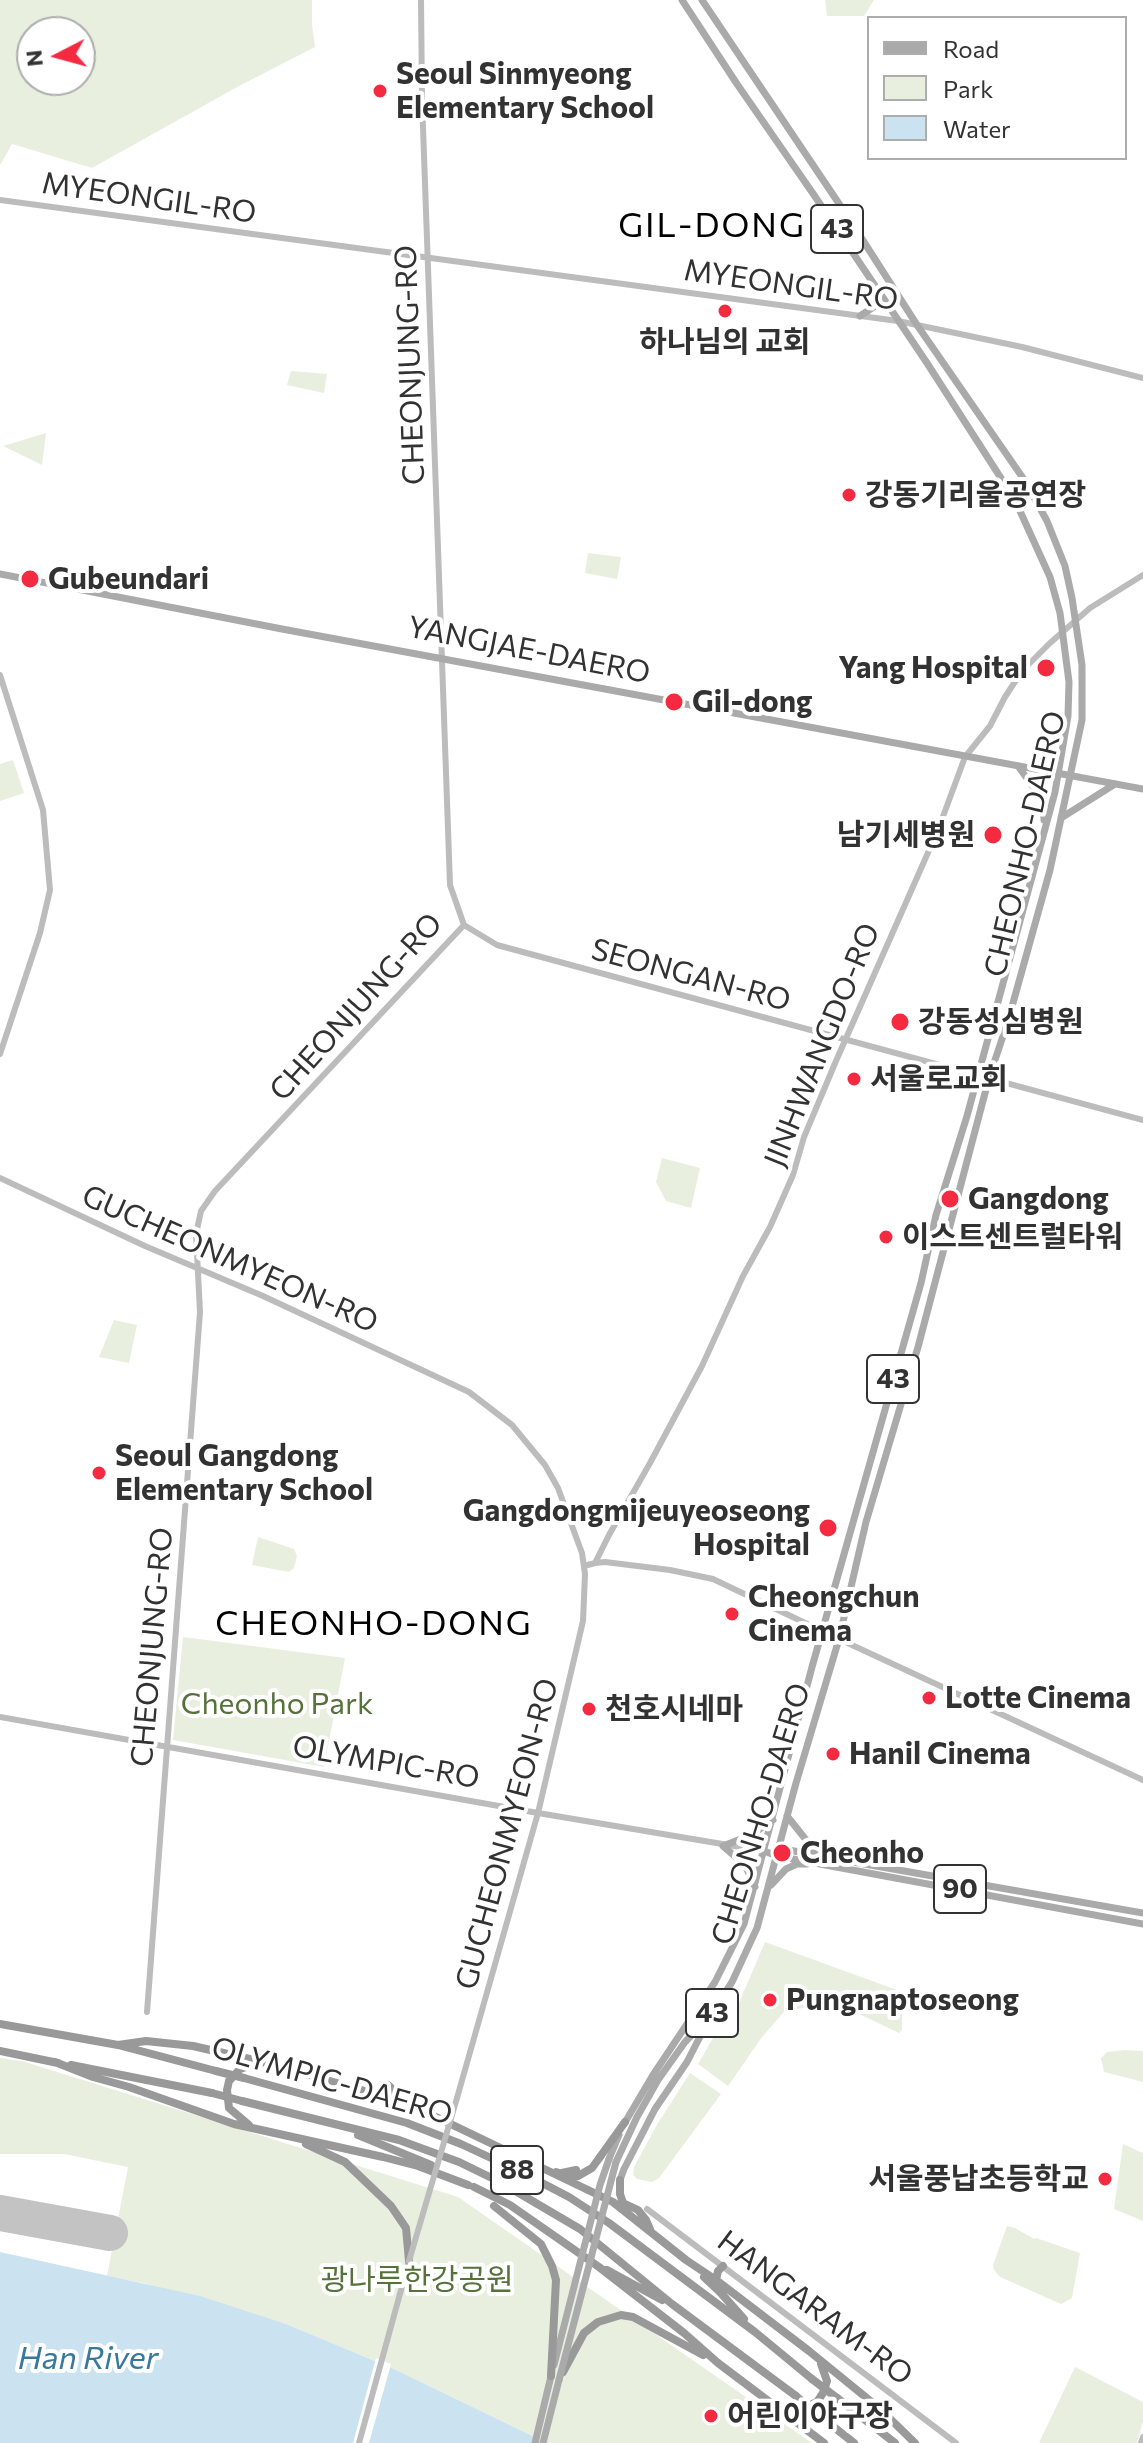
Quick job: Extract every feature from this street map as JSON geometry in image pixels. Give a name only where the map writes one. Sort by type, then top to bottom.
[{"type":"highway","name":"OLYMPIC-DAERO","points":[[0,2024],[118,2045],[407,2123],[521,2172],[569,2197],[609,2223],[755,2332],[895,2443]]},
{"type":"highway","points":[[118,2045],[146,2041],[193,2046],[267,2063],[407,2103],[460,2125],[613,2202],[809,2351],[879,2408],[915,2443]]},
{"type":"highway","name":"OLYMPIC-DAERO","points":[[0,2051],[212,2093],[399,2140],[459,2162],[580,2229],[672,2304],[854,2443]]},
{"type":"highway","points":[[55,2062],[196,2112],[418,2166],[510,2205],[599,2267],[824,2443]]},
{"type":"highway","points":[[254,2128],[229,2108],[227,2090],[229,2081],[240,2069],[254,2063],[267,2063]]},
{"type":"highway","points":[[388,2085],[407,2103]]},
{"type":"highway","points":[[554,2173],[578,2176],[608,2159],[625,2122]]},
{"type":"highway","points":[[332,2125],[456,2176],[541,2244],[556,2280],[555,2378]]},
{"type":"highway","points":[[291,2136],[354,2169],[391,2206],[406,2228],[409,2261]]},
{"type":"highway","points":[[554,2173],[576,2170]]},
{"type":"highway","points":[[620,2180],[623,2203]]},
{"type":"highway","points":[[613,2202],[642,2210],[652,2234]]},
{"type":"highway","points":[[686,2260],[720,2292],[755,2332]]},
{"type":"highway","points":[[716,2280],[723,2266]]},
{"type":"highway","points":[[599,2267],[672,2304]]},
{"type":"highway","points":[[555,2378],[584,2333],[609,2317],[633,2317],[718,2363]]},
{"type":"highway","points":[[775,2404],[799,2410],[821,2398],[826,2375],[820,2362],[809,2351]]},
{"type":"main road","name":"CHEONHO-DAERO","points":[[625,2122],[726,1962],[744,1924],[822,1631],[921,1283],[936,1215],[1043,836],[1068,716],[1069,682],[1064,631],[1050,577],[1015,500],[682,0]]},
{"type":"main road","name":"CHEONHO-DAERO","points":[[543,2443],[555,2378],[608,2159],[685,2042],[711,2015],[732,1982],[757,1928],[839,1639],[866,1522],[918,1347],[989,1078],[1043,896],[1082,720],[1082,665],[1075,622],[1065,566],[1047,521],[1025,481],[917,325],[832,192],[702,0]]},
{"type":"main road","points":[[860,316],[875,306],[873,284]]},
{"type":"main road","name":"YANGJAE-DAERO","points":[[0,574],[1143,789]]},
{"type":"main road","points":[[1018,766],[1043,803],[1043,836]]},
{"type":"main road","points":[[1061,818],[1115,784]]},
{"type":"main road","points":[[866,1474],[874,1471],[879,1478]]},
{"type":"main road","points":[[769,1886],[786,1869],[817,1858],[787,1816]]},
{"type":"main road","points":[[755,1887],[745,1865],[723,1846],[751,1835],[773,1820]]},
{"type":"main road","name":"OLYMPIC-RO","points":[[764,1851],[1143,1913]]},
{"type":"main road","name":"OLYMPIC-RO","points":[[778,1852],[803,1860],[817,1858],[1143,1924]]},
{"type":"main road","points":[[620,2180],[655,2109],[687,2062],[711,2015]]},
{"type":"main road","name":"CHEONHO-DAERO","points":[[535,2443],[555,2378]]},
{"type":"street","name":"CHEONJUNG-RO","points":[[147,2012],[200,1322],[196,1234],[201,1211],[215,1191],[464,925],[450,885],[421,0]]},
{"type":"street","name":"MYEONGIL-RO","points":[[0,200],[898,321],[1022,347],[1143,378]]},
{"type":"street","name":"JINHWANGDO-RO","points":[[595,1563],[702,1366],[743,1276],[770,1227],[793,1175],[804,1137],[938,830],[965,757],[990,726],[1022,671],[1090,608],[1143,575]]},
{"type":"street","points":[[0,675],[43,810],[50,873],[50,890],[40,933],[0,1054]]},
{"type":"street","name":"SEONGAN-RO","points":[[464,925],[497,945],[1143,1120]]},
{"type":"street","name":"GUCHEONMYEON-RO","points":[[0,1178],[469,1392],[517,1431],[551,1475],[573,1524],[584,1566],[584,1610],[579,1640],[538,1813],[359,2443]]},
{"type":"street","points":[[584,1566],[605,1562],[713,1579],[822,1631]]},
{"type":"street","points":[[839,1639],[1143,1780]]},
{"type":"street","name":"OLYMPIC-RO","points":[[0,1717],[764,1851]]},
{"type":"street","name":"HANGARAM-RO","points":[[642,2210],[723,2266],[956,2443]]},
{"type":"street","points":[[1141,2443],[1143,2437]]},
{"type":"green space","points":[[0,0],[312,0],[315,47],[92,168],[12,144],[0,165]]},
{"type":"green space","points":[[825,0],[874,0],[864,16],[827,16]]},
{"type":"green space","points":[[291,371],[327,374],[324,393],[287,385]]},
{"type":"green space","points":[[46,433],[42,465],[3,446]]},
{"type":"green space","points":[[588,553],[621,557],[617,579],[585,573]]},
{"type":"green space","points":[[13,760],[24,793],[0,801],[0,764]]},
{"type":"green space","points":[[662,1158],[700,1168],[691,1208],[666,1201],[656,1182]]},
{"type":"green space","points":[[114,1320],[137,1325],[129,1363],[99,1357]]},
{"type":"green space","points":[[258,1537],[294,1549],[297,1556],[294,1568],[289,1572],[252,1565]]},
{"type":"green space","name":"Cheonho Park","points":[[183,1637],[345,1658],[324,1767],[173,1740]]},
{"type":"green space","points":[[765,1942],[897,1990],[902,1998],[902,2030],[899,2033],[857,2013],[807,2007],[784,2012],[762,2037],[728,2086],[698,2064],[713,2038],[736,2010]]},
{"type":"green space","points":[[1143,2051],[1143,2082],[1104,2072],[1101,2058],[1107,2052]]},
{"type":"green space","name":"광나루한강공원","points":[[0,2058],[22,2061],[458,2197],[812,2443],[547,2443],[394,2369],[286,2324],[143,2283],[107,2276],[128,2167],[64,2154],[0,2154]]},
{"type":"green space","points":[[690,2073],[721,2094],[659,2178],[652,2182],[637,2179],[633,2175],[634,2167]]},
{"type":"green space","points":[[1123,2144],[1143,2153],[1143,2221],[1114,2209]]},
{"type":"green space","points":[[1007,2226],[1034,2239],[1080,2253],[1072,2298],[1061,2304],[1000,2277],[993,2265]]},
{"type":"green space","points":[[1075,2367],[1143,2402],[1143,2421],[1137,2443],[1039,2443]]},
{"type":"water","name":"Han River","points":[[0,2252],[200,2296],[286,2324],[394,2369],[547,2443],[0,2443]]},
{"type":"pier","points":[[376,2358],[391,2364],[369,2443],[353,2443]]},
{"type":"runway","points":[[0,2213],[110,2233]]},
{"type":"place","name":"Seoul Sinmyeong Elementary School","points":[[380,91]]},
{"type":"place","name":"하나님의 교회","points":[[725,311]]},
{"type":"place","name":"강동기리울공연장","points":[[849,495]]},
{"type":"place","name":"Gubeundari","points":[[30,579]]},
{"type":"place","name":"Yang Hospital","points":[[1046,668]]},
{"type":"place","name":"Gil-dong","points":[[674,702]]},
{"type":"place","name":"남기세병원","points":[[993,835]]},
{"type":"place","name":"강동성심병원","points":[[900,1022]]},
{"type":"place","name":"서울로교회","points":[[854,1079]]},
{"type":"place","name":"Gangdong","points":[[950,1199]]},
{"type":"place","name":"이스트센트럴타워","points":[[886,1237]]},
{"type":"place","name":"Seoul Gangdong Elementary School","points":[[99,1473]]},
{"type":"place","name":"Gangdongmijeuyeoseong Hospital","points":[[828,1528]]},
{"type":"place","name":"Cheongchun Cinema","points":[[732,1614]]},
{"type":"place","name":"Lotte Cinema","points":[[929,1698]]},
{"type":"place","name":"천호시네마","points":[[589,1709]]},
{"type":"place","name":"Hanil Cinema","points":[[833,1754]]},
{"type":"place","name":"Cheonho","points":[[782,1853]]},
{"type":"place","name":"Pungnaptoseong","points":[[770,2000]]},
{"type":"place","name":"서울풍납초등학교","points":[[1105,2179]]},
{"type":"place","name":"어린이야구장","points":[[711,2416]]},
{"type":"district","name":"GIL-DONG","points":[[712,226]]},
{"type":"district","name":"CHEONHO-DONG","points":[[374,1624]]}]
